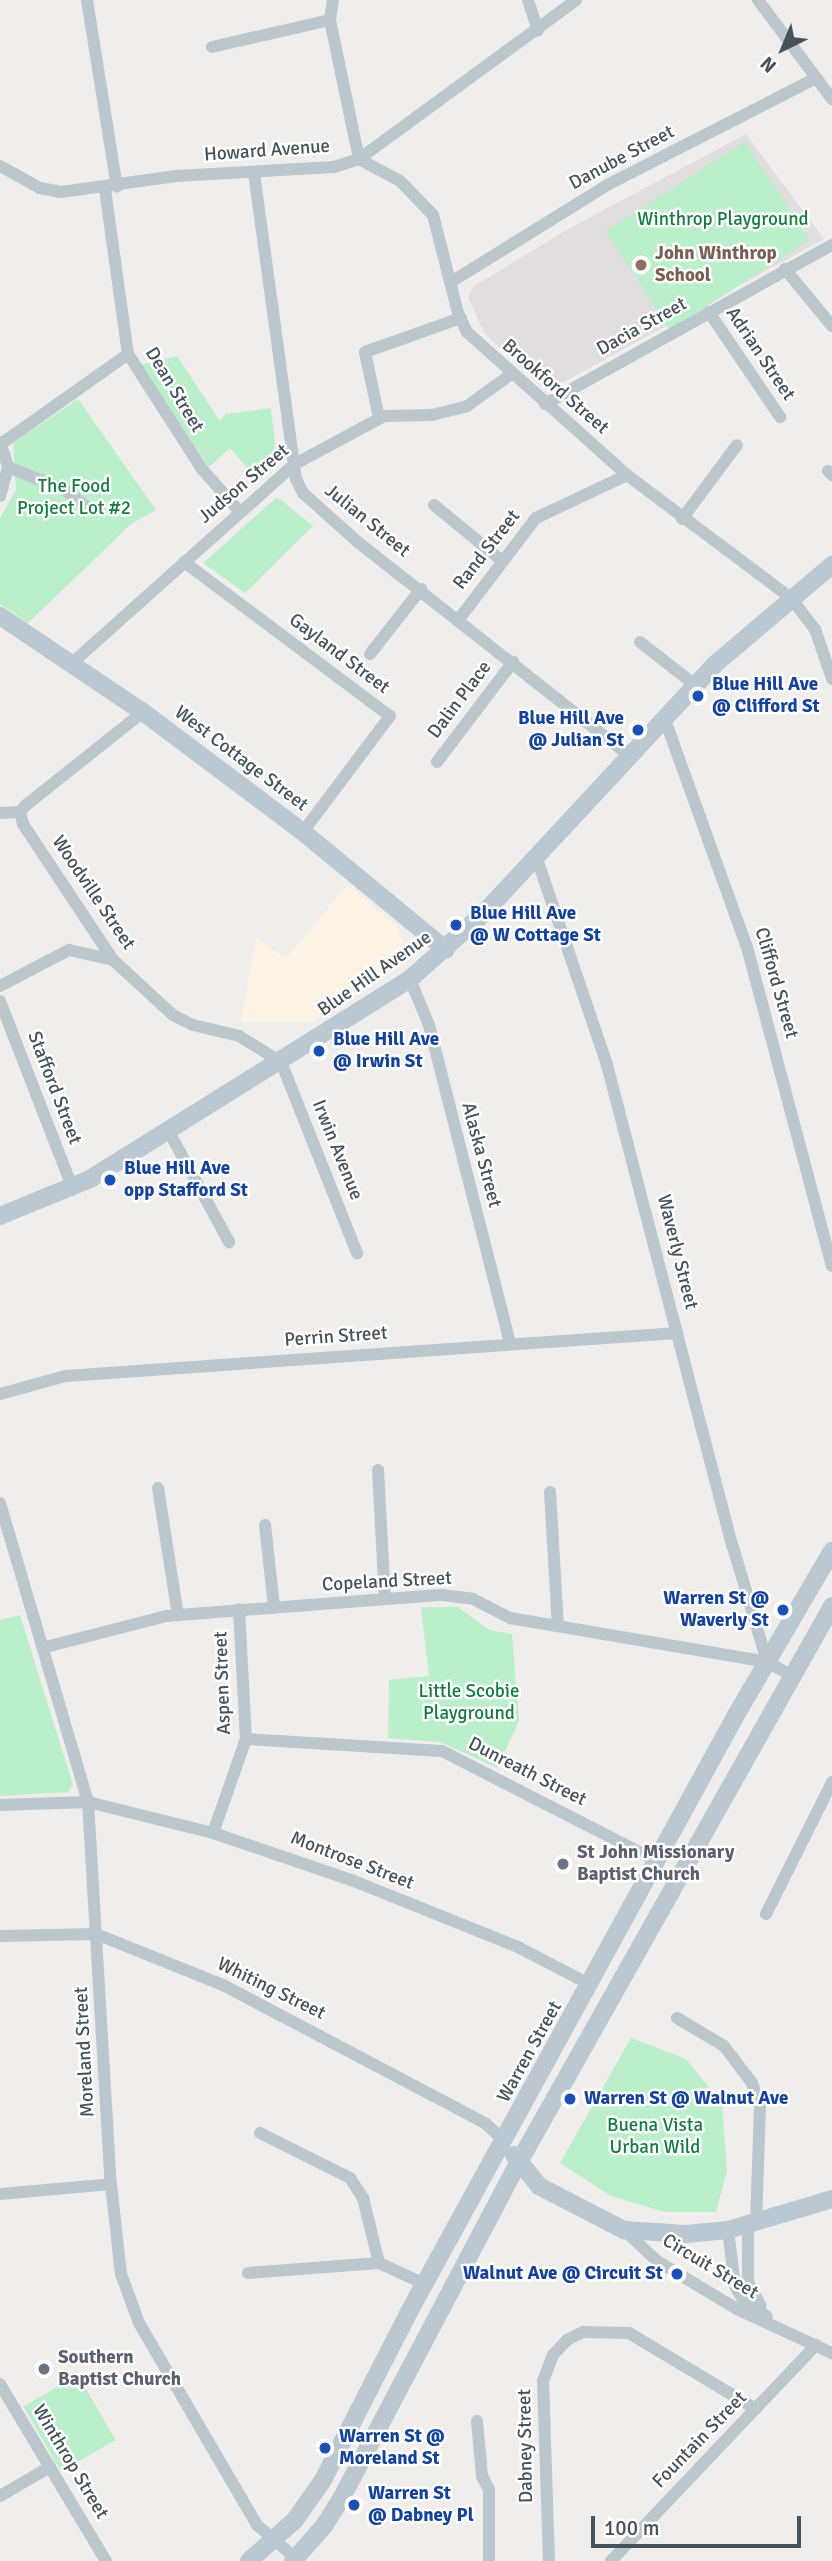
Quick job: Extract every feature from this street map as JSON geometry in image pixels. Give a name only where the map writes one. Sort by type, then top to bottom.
[{"type":"main road","name":"Blue Hill Avenue","points":[[0,1216],[73,1189],[281,1062],[410,979],[446,950],[695,685],[832,565]]},
{"type":"main road","name":"West Cottage Street","points":[[0,617],[143,712],[303,832],[446,950]]},
{"type":"main road","name":"Warren Street","points":[[249,2561],[273,2541],[323,2480],[425,2284],[657,1861],[832,1550]]},
{"type":"main road","points":[[296,2560],[341,2499],[519,2162],[790,1675],[832,1606]]},
{"type":"main road","points":[[504,2141],[540,2186],[624,2230],[686,2234],[728,2231],[832,2199]]},
{"type":"street","name":"Dean Street","points":[[87,0],[111,188],[128,354],[202,469],[238,510]]},
{"type":"street","points":[[333,0],[330,20],[359,159]]},
{"type":"street","points":[[528,0],[538,30]]},
{"type":"street","name":"Howard Avenue","points":[[0,166],[40,188],[61,192],[111,188],[176,176],[334,167],[359,159],[576,0]]},
{"type":"street","points":[[758,0],[832,99]]},
{"type":"street","points":[[212,47],[330,20]]},
{"type":"street","name":"Danube Street","points":[[451,282],[608,184],[816,78]]},
{"type":"street","name":"Brookford Street","points":[[359,159],[400,181],[433,215],[461,318],[475,340],[510,375],[627,475],[682,519],[792,599],[815,629],[832,679]]},
{"type":"street","name":"Julian Street","points":[[254,173],[296,479],[303,493],[319,509],[628,755]]},
{"type":"street","name":"Dacia Street","points":[[545,404],[832,245]]},
{"type":"street","points":[[785,269],[832,326]]},
{"type":"street","name":"Adrian Street","points":[[709,312],[780,417]]},
{"type":"street","points":[[379,418],[365,352],[461,318]]},
{"type":"street","points":[[0,496],[8,467],[1,443],[128,354]]},
{"type":"street","name":"Judson Street","points":[[71,664],[238,510],[295,464],[379,418],[451,413],[482,398],[510,375]]},
{"type":"street","points":[[682,519],[737,445]]},
{"type":"street","points":[[8,467],[65,490],[88,508]]},
{"type":"street","name":"Rand Street","points":[[459,619],[501,560],[536,518],[627,475]]},
{"type":"street","points":[[434,505],[501,560]]},
{"type":"street","name":"Gayland Street","points":[[184,562],[390,716],[303,832]]},
{"type":"street","points":[[370,654],[421,589]]},
{"type":"street","points":[[639,642],[695,685]]},
{"type":"street","name":"Dalin Place","points":[[437,762],[513,662]]},
{"type":"street","points":[[0,813],[20,812],[143,712]]},
{"type":"street","name":"Clifford Street","points":[[664,717],[747,947],[832,1266]]},
{"type":"street","name":"Woodville Street","points":[[20,812],[23,824],[113,960],[173,1016],[193,1025],[239,1036],[281,1062]]},
{"type":"street","name":"Waverly Street","points":[[536,856],[607,1065],[677,1333],[768,1662]]},
{"type":"street","points":[[0,986],[69,950],[113,960]]},
{"type":"street","name":"Alaska Street","points":[[410,979],[429,1026],[510,1343]]},
{"type":"street","name":"Stafford Street","points":[[0,1000],[73,1189]]},
{"type":"street","name":"Irwin Avenue","points":[[281,1062],[357,1253]]},
{"type":"street","points":[[169,1130],[229,1242]]},
{"type":"street","name":"Perrin Street","points":[[0,1394],[65,1376],[677,1333]]},
{"type":"street","points":[[378,1470],[385,1599]]},
{"type":"street","points":[[158,1488],[178,1615]]},
{"type":"street","points":[[550,1492],[558,1625]]},
{"type":"street","name":"Moreland Street","points":[[0,1503],[46,1647],[88,1802],[111,2184],[121,2274],[139,2323],[257,2525],[296,2560]]},
{"type":"street","points":[[265,1525],[274,1607]]},
{"type":"street","name":"Copeland Street","points":[[46,1647],[127,1624],[178,1615],[442,1595],[473,1599],[510,1618],[768,1662]]},
{"type":"street","name":"Aspen Street","points":[[213,1833],[246,1739],[239,1609]]},
{"type":"street","points":[[768,1662],[790,1675]]},
{"type":"street","name":"Dunreath Street","points":[[246,1739],[442,1751],[657,1861]]},
{"type":"street","points":[[766,1914],[831,1788]]},
{"type":"street","name":"Montrose Street","points":[[0,1805],[88,1802],[213,1833],[355,1881],[516,1946],[591,1985]]},
{"type":"street","name":"Whiting Street","points":[[0,1936],[96,1934],[223,1985],[485,2123],[504,2141]]},
{"type":"street","name":"Circuit Street","points":[[677,2018],[724,2046],[752,2083],[760,2105],[748,2282],[753,2297],[781,2326]]},
{"type":"street","points":[[260,2133],[350,2178],[363,2198],[379,2263]]},
{"type":"street","points":[[1,2189],[111,2184]]},
{"type":"street","name":"Circuit Street","points":[[624,2230],[657,2261],[737,2309],[781,2326]]},
{"type":"street","name":"Circuit Street","points":[[728,2231],[732,2272],[742,2298],[781,2326],[832,2353]]},
{"type":"street","points":[[248,2273],[379,2263],[395,2267],[425,2284]]},
{"type":"street","name":"Dabney Street","points":[[549,2561],[543,2381],[553,2355],[567,2340],[603,2330],[629,2333],[756,2409]]},
{"type":"street","name":"Fountain Street","points":[[611,2561],[816,2345]]},
{"type":"street","name":"Winthrop Street","points":[[0,2384],[106,2561]]},
{"type":"street","points":[[477,2421],[482,2476],[489,2490],[489,2561]]},
{"type":"street","points":[[0,2496],[50,2467]]},
{"type":"shaded area","name":"John Winthrop School","points":[[746,134],[824,239],[553,388],[540,385],[484,333],[468,297],[474,286],[568,229]]},
{"type":"shaded area","points":[[348,884],[396,926],[411,957],[312,1022],[241,1022],[256,938],[286,959]]},
{"type":"green space","name":"Winthrop Playground","points":[[745,141],[809,240],[670,330],[606,231]]},
{"type":"green space","points":[[177,356],[220,421],[226,414],[271,408],[277,463],[259,481],[230,448],[209,467],[141,365]]},
{"type":"green space","name":"The Food Project Lot #2","points":[[78,399],[156,510],[131,524],[28,623],[0,604],[0,518],[16,490],[13,443]]},
{"type":"green space","points":[[277,497],[313,526],[245,593],[203,563]]},
{"type":"green space","name":"Little Scobie Playground","points":[[421,1607],[458,1607],[489,1630],[512,1634],[519,1721],[497,1768],[440,1742],[388,1738],[389,1680],[429,1676]]},
{"type":"green space","points":[[20,1615],[73,1785],[68,1792],[0,1796],[0,1620]]},
{"type":"green space","name":"Buena Vista Urban Wild","points":[[631,2038],[686,2059],[722,2104],[727,2171],[716,2212],[665,2212],[611,2196],[560,2163]]},
{"type":"green space","points":[[78,2375],[116,2440],[61,2471],[23,2406]]},
{"type":"place","name":"John Winthrop School","points":[[641,265]]},
{"type":"place","name":"Blue Hill Ave @ Clifford St","points":[[698,696]]},
{"type":"place","name":"Blue Hill Ave @ Julian St","points":[[638,730]]},
{"type":"place","name":"Blue Hill Ave @ W Cottage St","points":[[456,925]]},
{"type":"place","name":"Blue Hill Ave @ Irwin St","points":[[319,1051]]},
{"type":"place","name":"Blue Hill Ave opp Stafford St","points":[[110,1180]]},
{"type":"place","name":"Warren St @ Waverly St","points":[[783,1610]]},
{"type":"place","name":"St John Missionary Baptist Church","points":[[563,1864]]},
{"type":"place","name":"Warren St @ Walnut Ave","points":[[570,2099]]},
{"type":"place","name":"Walnut Ave @ Circuit St","points":[[677,2274]]},
{"type":"place","name":"Southern Baptist Church","points":[[44,2369]]},
{"type":"place","name":"Warren St @ Moreland St","points":[[325,2448]]},
{"type":"place","name":"Warren St @ Dabney Pl","points":[[354,2505]]}]
